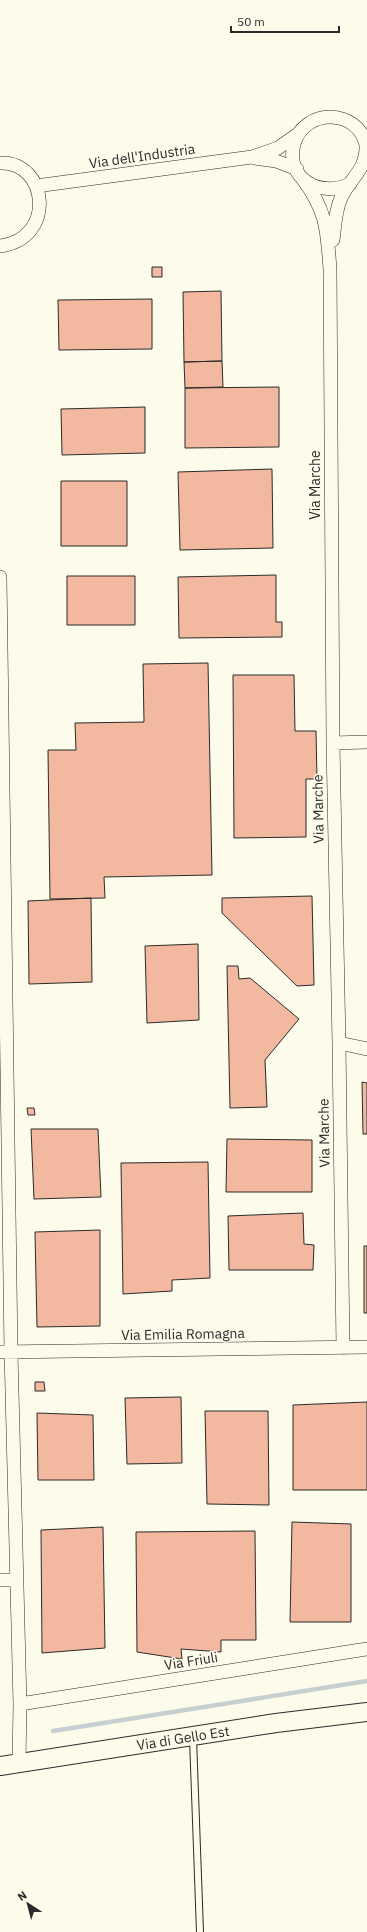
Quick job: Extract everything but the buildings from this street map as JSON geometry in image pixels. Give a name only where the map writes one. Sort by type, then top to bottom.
[{"type":"main road","name":"Via di Gello Est","points":[[0,1766],[276,1723],[367,1712]]},
{"type":"street","name":"Via dell'Industria","points":[[36,186],[252,157],[278,148],[298,134],[304,127],[320,118],[333,117],[367,126]]},
{"type":"street","points":[[346,120],[358,130],[365,144],[366,159],[366,163],[360,173],[350,184]]},
{"type":"street","points":[[298,134],[293,151],[300,174]]},
{"type":"street","name":"Via dell'Industria","points":[[252,157],[276,161],[300,174],[310,184],[320,189],[330,190],[341,188],[350,184]]},
{"type":"street","points":[[0,163],[17,167],[28,175],[36,186],[40,200],[39,214],[33,228],[23,238],[10,245],[0,246]]},
{"type":"street","name":"Via Marche","points":[[300,174],[315,194],[325,220],[330,269],[333,743],[343,1348]]},
{"type":"street","name":"Via Marche","points":[[330,269],[337,210],[342,196],[350,184]]},
{"type":"street","points":[[0,577],[5,1352],[17,1580],[20,1704],[19,1763]]},
{"type":"street","points":[[333,743],[367,742]]},
{"type":"street","points":[[339,1043],[367,1049]]},
{"type":"street","name":"Via Emilia Romagna","points":[[5,1352],[367,1347]]},
{"type":"street","points":[[0,1580],[17,1580]]},
{"type":"street","name":"Via Friuli","points":[[20,1704],[367,1649]]},
{"type":"lane","points":[[193,1736],[200,1932]]},
{"type":"waterway","points":[[53,1731],[367,1681]]}]
